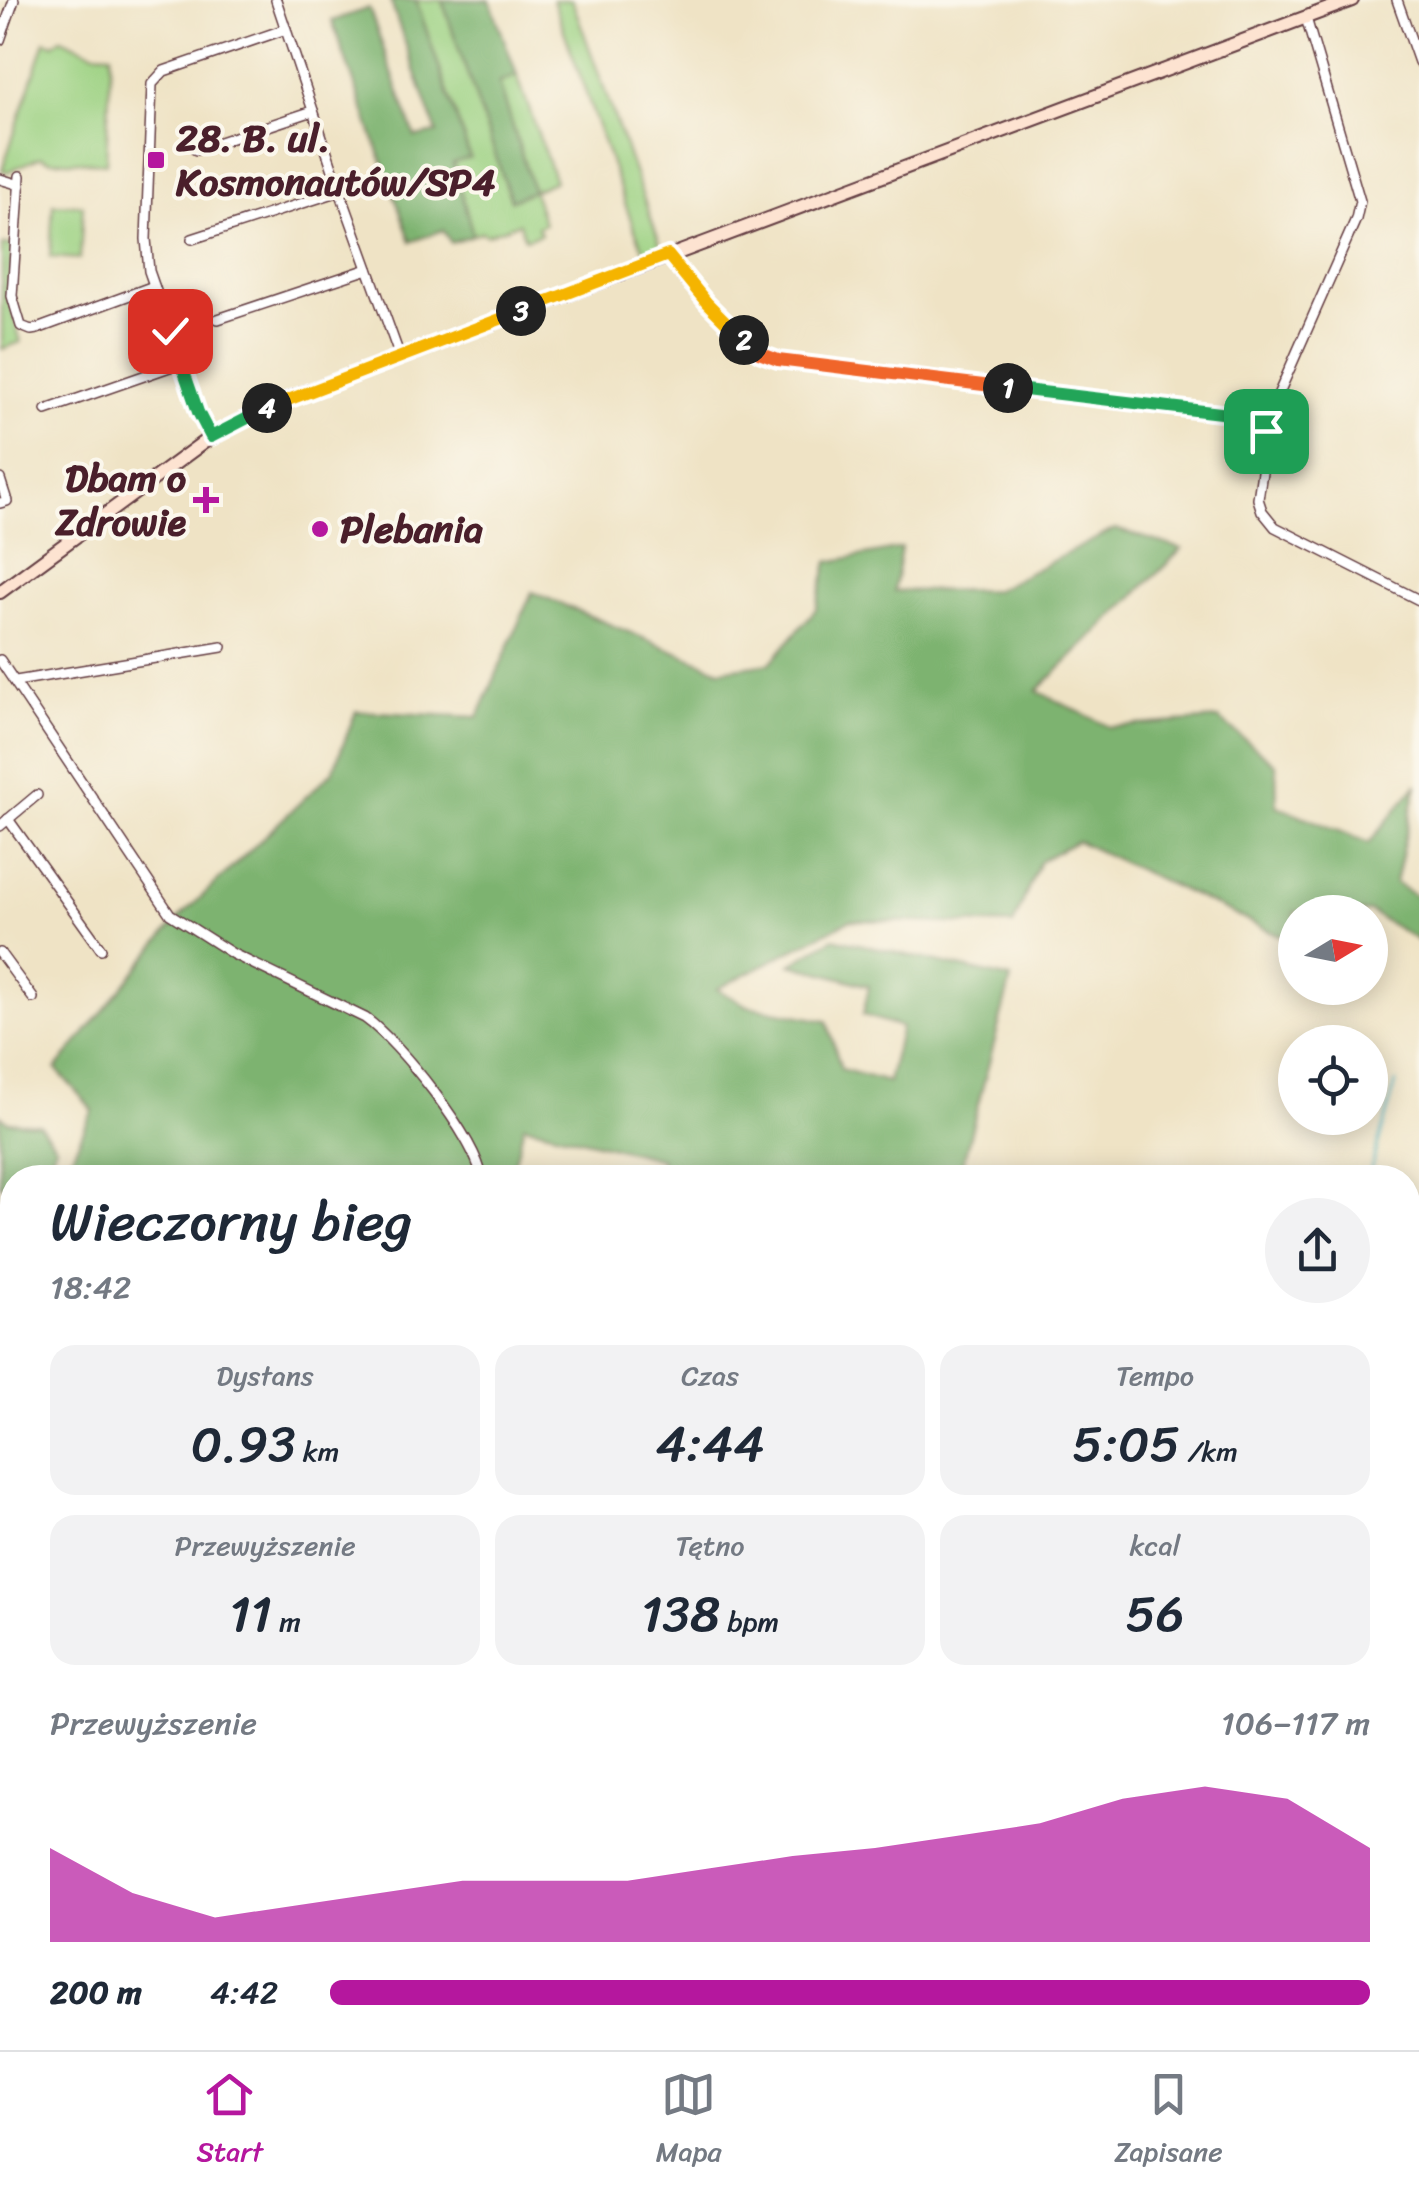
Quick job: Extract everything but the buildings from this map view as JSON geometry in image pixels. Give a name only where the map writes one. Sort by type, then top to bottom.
[{"type":"street","points":[[0,40],[14,0]]},
{"type":"street","points":[[276,0],[400,357]]},
{"type":"street","points":[[0,592],[211,437],[259,410],[1352,0]]},
{"type":"street","points":[[1398,0],[1419,62]]},
{"type":"street","points":[[1306,18],[1360,201],[1356,219],[1268,421],[1258,490],[1260,506],[1266,519],[1295,538],[1419,600]]},
{"type":"street","points":[[211,437],[154,286],[146,239],[152,84],[164,71],[286,29]]},
{"type":"street","points":[[196,150],[313,111]]},
{"type":"street","points":[[0,178],[20,181],[12,304],[25,329],[37,329],[154,286]]},
{"type":"street","points":[[192,239],[340,191]]},
{"type":"street","points":[[668,255],[751,348],[778,360],[1268,421]]},
{"type":"street","points":[[218,319],[368,269]]},
{"type":"street","points":[[46,410],[181,363]]},
{"type":"street","points":[[0,480],[7,500],[0,503]]},
{"type":"street","points":[[16,680],[222,647]]},
{"type":"street","points":[[0,660],[170,914],[233,954],[380,1029],[396,1043],[467,1138],[477,1165]]},
{"type":"street","points":[[37,794],[4,822],[101,948]]},
{"type":"street","points":[[0,953],[33,998]]},
{"type":"green space","points":[[390,0],[416,0],[470,158],[453,163],[473,235],[451,243],[443,230],[411,242],[332,21],[369,8],[415,137],[437,133]]},
{"type":"green space","points":[[416,0],[442,0],[511,200],[533,190],[499,83],[517,75],[555,181],[533,191],[544,224],[538,227],[541,234],[525,239],[519,223],[486,235],[473,235],[453,162],[470,157]]},
{"type":"green space","points":[[442,0],[490,0],[517,75],[499,83],[533,191],[511,200]]},
{"type":"green space","points":[[553,0],[572,0],[663,252],[647,257],[633,226]]},
{"type":"green space","points":[[61,38],[93,52],[111,53],[106,163],[41,157],[7,172],[2,170],[45,41],[54,44]]},
{"type":"green space","points":[[53,204],[83,205],[80,259],[50,257]]},
{"type":"green space","points":[[2,245],[12,245],[8,299],[21,342],[2,349]]},
{"type":"green space","points":[[1115,529],[1182,549],[1037,691],[1110,727],[1219,719],[1276,764],[1277,806],[1369,843],[1417,784],[1395,883],[1419,898],[1419,941],[1388,923],[1388,895],[1278,895],[1278,935],[1077,841],[1040,861],[1013,925],[850,920],[717,989],[748,1006],[827,1021],[841,1069],[888,1082],[901,1027],[863,1015],[869,986],[791,964],[834,938],[1011,979],[962,1165],[660,1165],[661,1159],[524,1125],[514,1165],[68,1165],[93,1110],[56,1069],[177,920],[333,771],[356,711],[478,717],[532,592],[720,670],[770,663],[816,609],[828,562],[901,548],[894,591],[995,590]]},
{"type":"green space","points":[[0,1115],[7,1121],[39,1124],[56,1146],[48,1165],[0,1165]]},
{"type":"waterway","points":[[1372,1165],[1396,1083]]},
{"type":"place","name":"28. B. ul. Kosmonautów/SP4","points":[[156,160]]},
{"type":"place","name":"Dbam o Zdrowie","points":[[206,500]]},
{"type":"place","name":"Plebania","points":[[320,529]]},
{"type":"route","points":[[170,331],[198,412],[211,437],[288,399],[668,255],[744,341],[771,358],[1246,416],[1268,421],[1266,431]]}]
